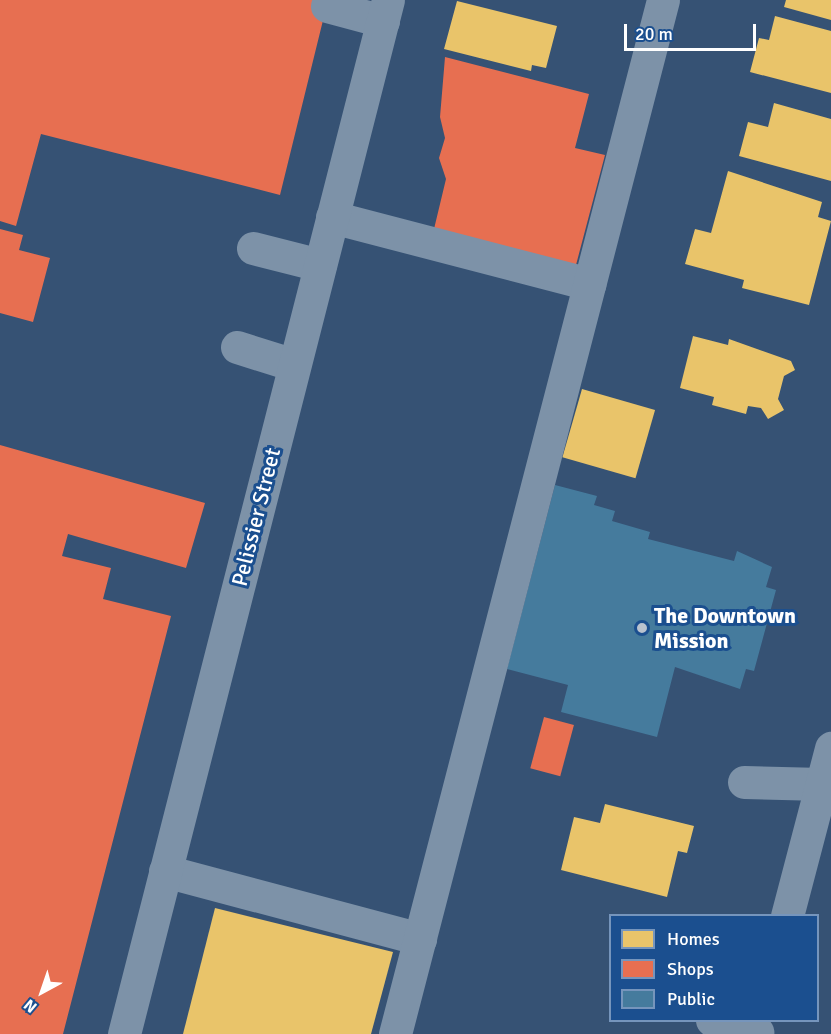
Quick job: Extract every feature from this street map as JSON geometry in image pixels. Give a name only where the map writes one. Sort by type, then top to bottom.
[{"type":"street","points":[[395,1034],[663,0]]},
{"type":"street","points":[[327,6],[385,10]]},
{"type":"street","name":"Pelissier Street","points":[[124,1034],[385,10]]},
{"type":"street","points":[[332,217],[590,284]]},
{"type":"street","points":[[253,248],[320,266]]},
{"type":"street","points":[[237,347],[294,365]]},
{"type":"street","points":[[787,914],[822,823],[822,784],[831,748]]},
{"type":"street","points":[[744,782],[822,784]]},
{"type":"street","points":[[165,871],[420,939]]},
{"type":"street","points":[[722,1022],[758,1029]]},
{"type":"building: Homes","points":[[786,0],[831,0],[831,20],[784,7]]},
{"type":"building: Homes","points":[[457,1],[557,26],[546,68],[532,65],[531,71],[444,49]]},
{"type":"building: Homes","points":[[775,16],[831,31],[831,93],[750,72],[759,38],[769,40]]},
{"type":"building: Homes","points":[[774,103],[831,119],[831,181],[739,156],[748,122],[768,127]]},
{"type":"building: Homes","points":[[728,171],[822,202],[818,217],[831,221],[809,305],[742,288],[744,280],[685,264],[695,229],[711,233]]},
{"type":"building: Homes","points":[[693,336],[728,345],[729,339],[791,361],[795,370],[784,376],[778,399],[784,410],[768,419],[761,408],[748,406],[746,414],[712,405],[714,397],[680,388]]},
{"type":"building: Homes","points":[[582,389],[655,410],[635,478],[562,457]]},
{"type":"building: Homes","points":[[605,804],[694,826],[687,853],[678,851],[667,897],[561,870],[574,817],[600,823]]},
{"type":"building: Homes","points":[[215,908],[393,952],[371,1034],[183,1034]]},
{"type":"building: Shops","points":[[0,0],[328,0],[280,195],[41,134],[16,226],[0,221]]},
{"type":"building: Shops","points":[[445,57],[589,94],[575,148],[605,155],[576,265],[434,229],[446,179],[439,158],[445,138],[440,117]]},
{"type":"building: Shops","points":[[0,229],[23,235],[19,250],[50,258],[33,322],[0,313]]},
{"type":"building: Shops","points":[[0,445],[205,503],[186,568],[68,534],[62,556],[111,568],[103,599],[171,616],[63,1034],[0,1034]]},
{"type":"building: Shops","points":[[544,717],[574,725],[560,776],[530,768]]},
{"type":"building: Public","name":"The Downtown Mission","points":[[555,485],[597,496],[594,505],[615,511],[612,521],[650,532],[648,539],[734,561],[737,551],[772,567],[766,587],[776,590],[754,671],[746,669],[740,689],[675,667],[657,737],[561,712],[568,685],[507,669]]},
{"type":"place","name":"The Downtown Mission","points":[[642,628]]}]
